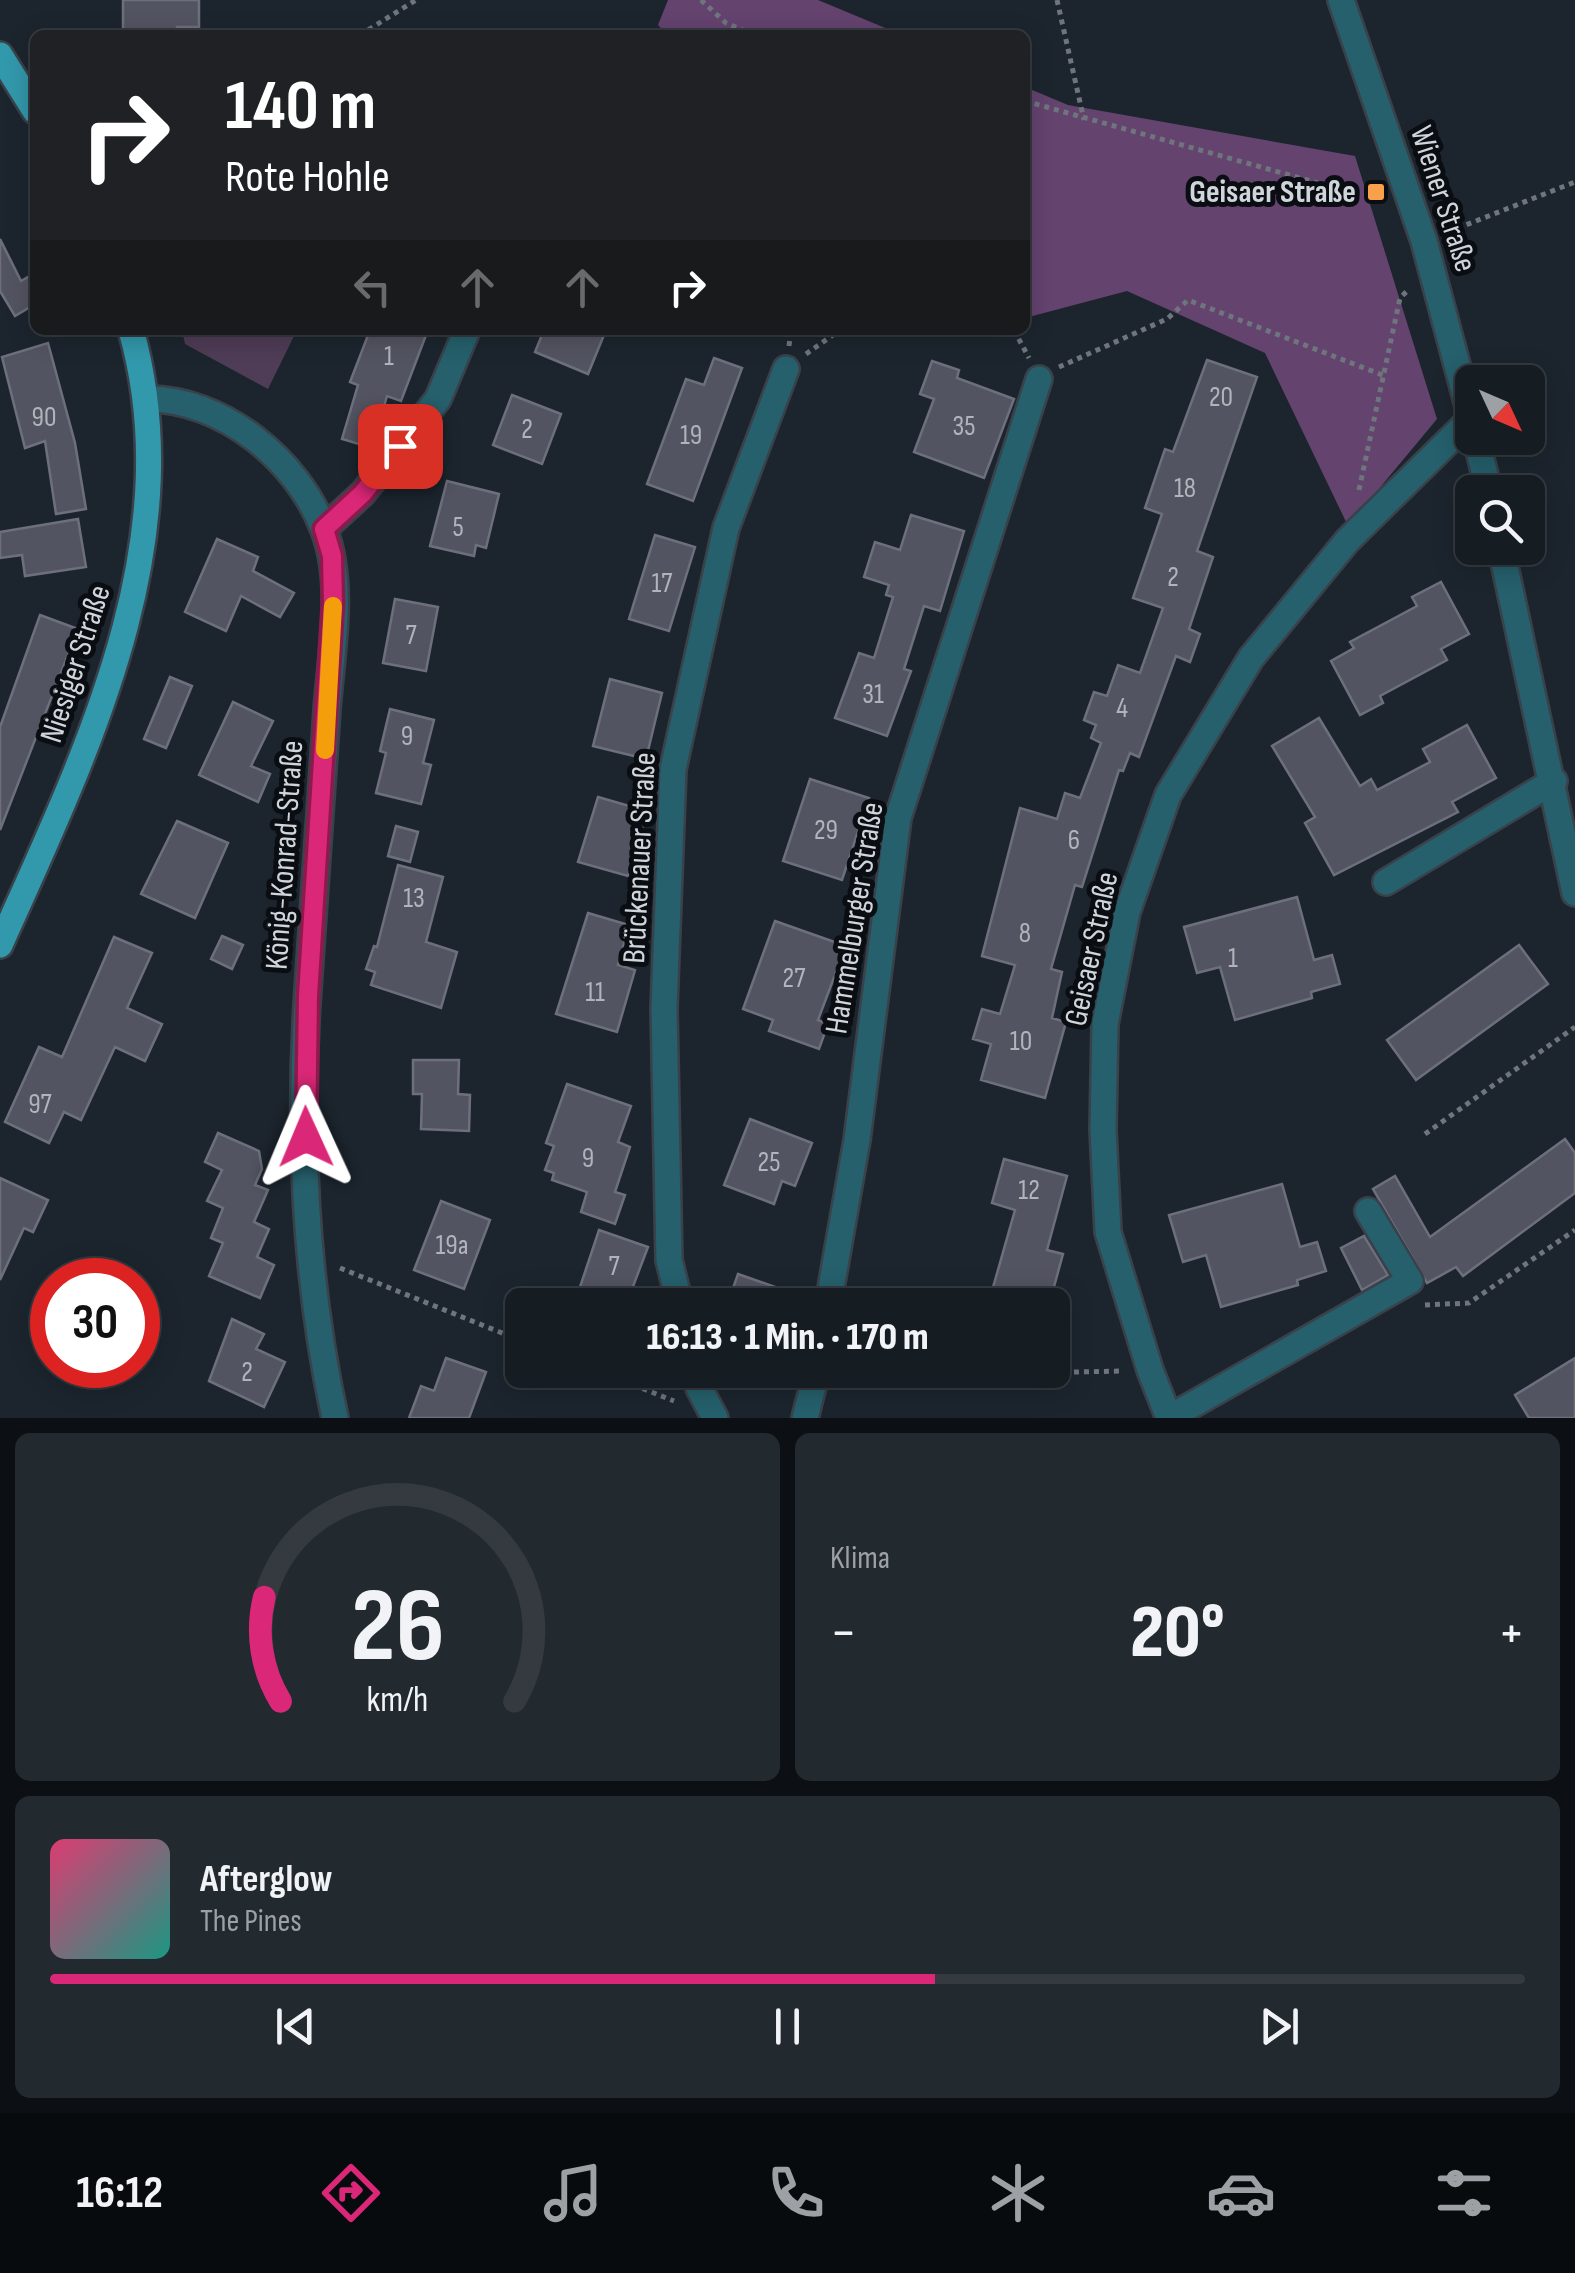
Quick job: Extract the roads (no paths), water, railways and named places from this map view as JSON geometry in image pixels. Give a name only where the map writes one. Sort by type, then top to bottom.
[{"type":"main road","points":[[0,54],[30,103]]},
{"type":"main road","name":"Niesiger Straße","points":[[0,945],[51,831],[124,640],[136,585],[145,513],[146,398],[132,335]]},
{"type":"street","name":"Wiener Straße","points":[[1341,0],[1424,241],[1457,365]]},
{"type":"street","points":[[324,529],[363,493],[438,399],[465,335]]},
{"type":"street","name":"Brückenauer Straße","points":[[676,1288],[670,1260],[664,1008],[673,769],[726,528],[786,369]]},
{"type":"street","name":"Hammelburger Straße","points":[[831,1288],[857,1140],[898,818],[1040,379]]},
{"type":"street","name":"König-Konrad-Straße","points":[[146,398],[170,398],[202,407],[244,431],[285,470],[324,529],[334,579],[305,1098],[312,1256],[328,1411]]},
{"type":"street","name":"Geisaer Straße","points":[[1169,1418],[1150,1370],[1108,1232],[1103,1130],[1105,1024],[1128,912],[1168,795],[1251,658],[1347,541],[1455,436]]},
{"type":"street","points":[[1505,565],[1575,893]]},
{"type":"street","points":[[1386,882],[1554,781]]},
{"type":"street","points":[[1169,1418],[1410,1281],[1368,1210]]},
{"type":"street","points":[[702,1388],[714,1418]]},
{"type":"street","points":[[806,1418],[814,1388]]},
{"type":"place","name":"Geisaer Straße","points":[[1376,192]]}]
